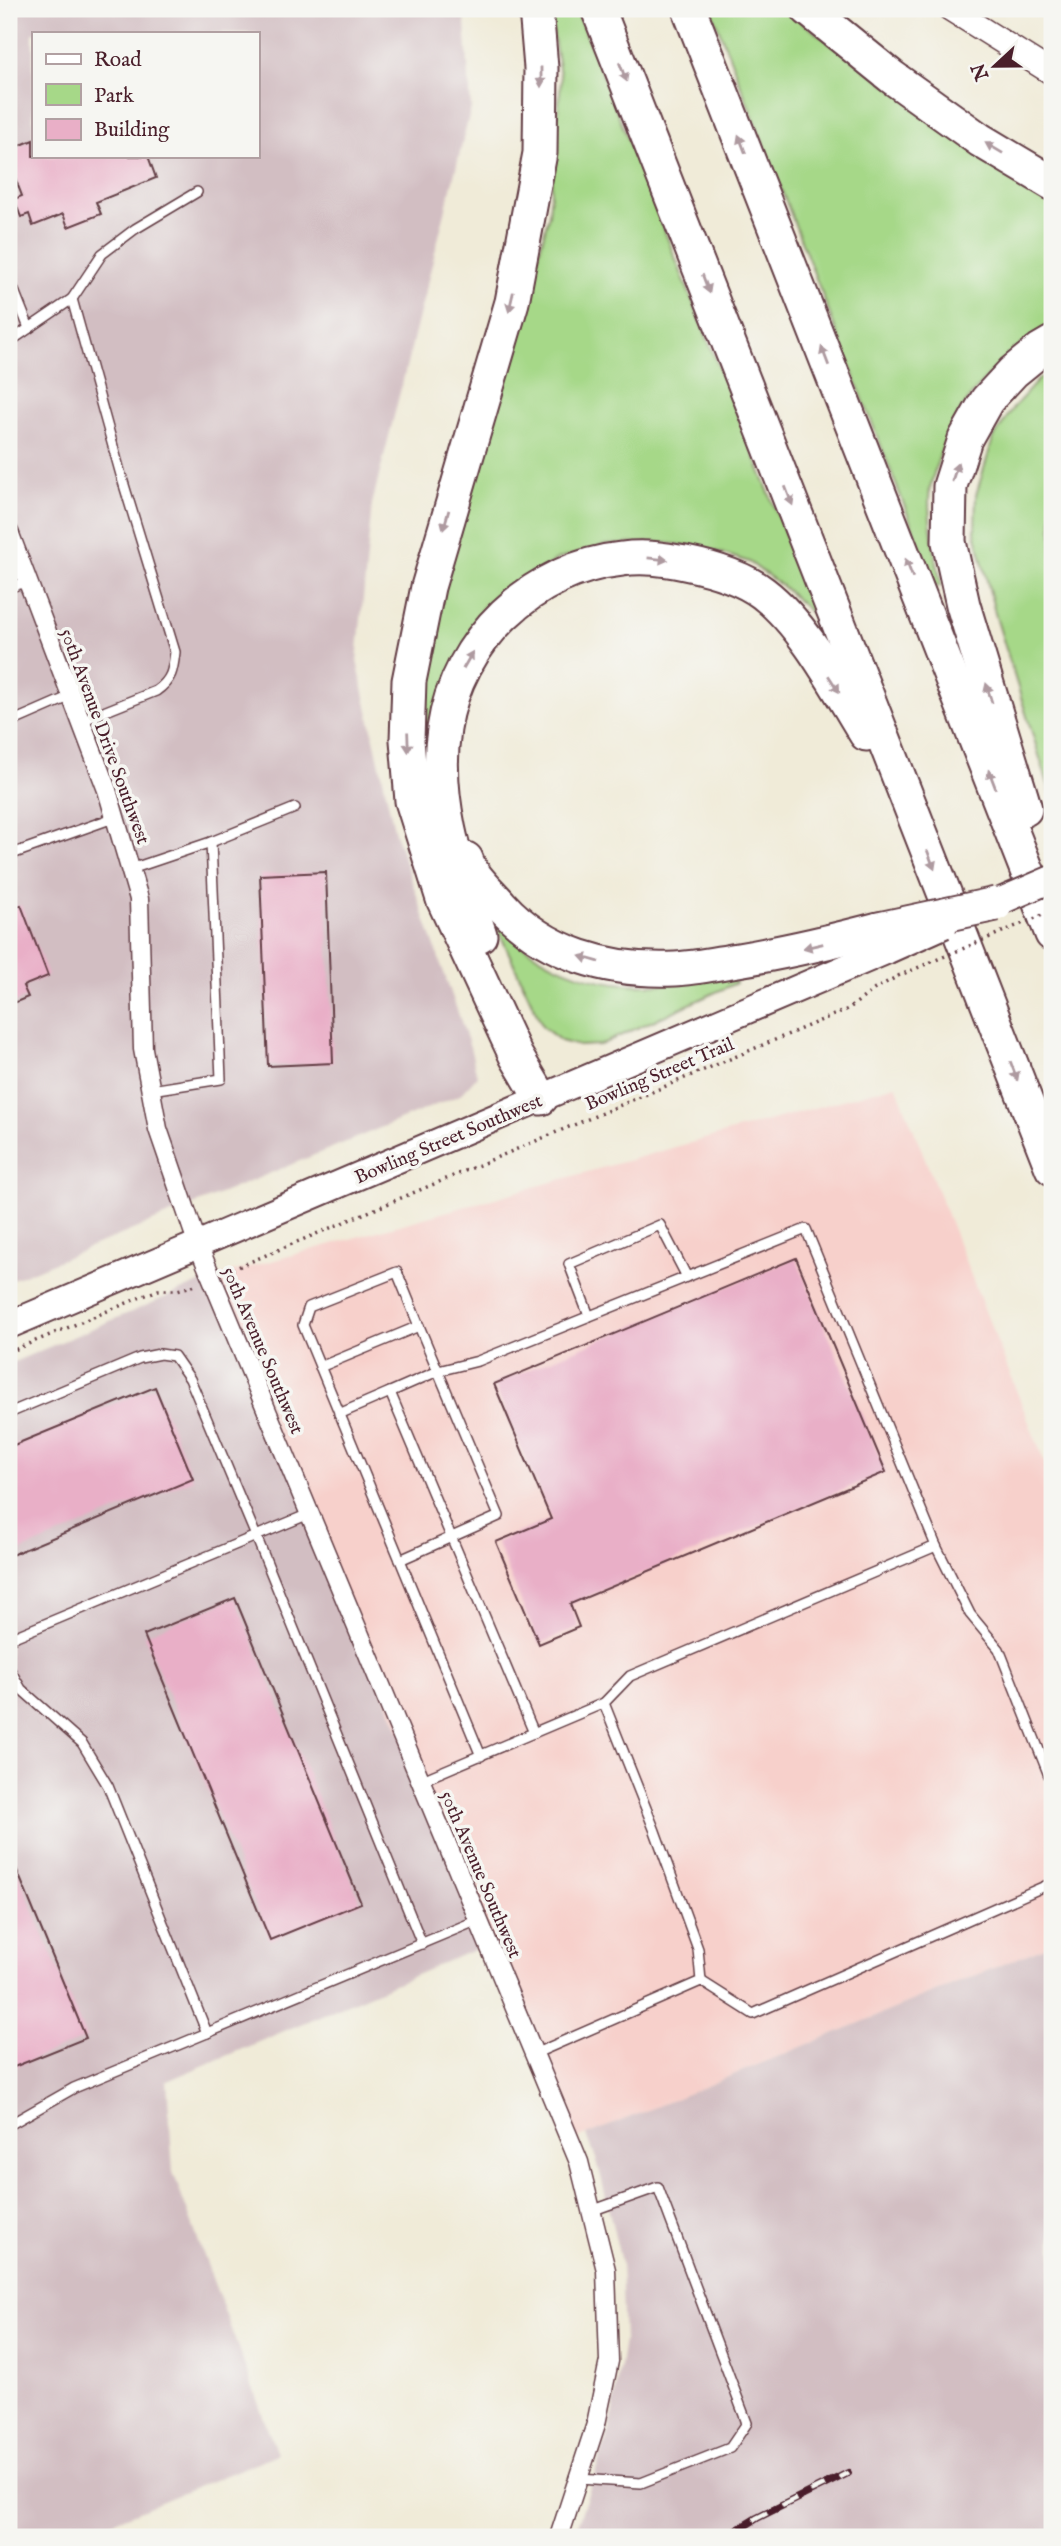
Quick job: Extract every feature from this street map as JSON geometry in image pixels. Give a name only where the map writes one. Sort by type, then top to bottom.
[{"type":"highway","points":[[536,9],[541,68],[540,153],[512,302],[428,587],[409,681],[407,740],[412,802],[443,899],[516,1056],[541,1098]]},
{"type":"highway","points":[[598,9],[1052,1168]]},
{"type":"highway","points":[[689,9],[1052,934]]},
{"type":"highway","points":[[808,9],[892,77],[958,124],[1052,183]]},
{"type":"highway","points":[[1052,343],[1013,372],[987,400],[965,439],[950,485],[948,542],[967,617],[1052,899]]},
{"type":"highway","points":[[541,1098],[530,1052],[481,938],[453,855],[440,762],[444,727],[453,688],[468,657],[489,629],[534,590],[576,570],[620,559],[656,558],[713,568],[763,593],[801,632],[906,796]]},
{"type":"highway","points":[[444,797],[470,869],[509,914],[559,950],[594,962],[675,969],[884,939],[996,904]]},
{"type":"main road","points":[[996,904],[1052,879]]},
{"type":"main road","name":"Bowling Street Southwest","points":[[9,1325],[541,1098],[884,939]]},
{"type":"street","points":[[950,9],[1052,73]]},
{"type":"street","name":"50th Avenue Drive Southwest","points":[[9,532],[116,817],[139,899],[143,1049],[158,1129],[198,1245]]},
{"type":"street","name":"50th Avenue Southwest","points":[[198,1245],[579,2162],[606,2270],[609,2361],[596,2424],[559,2537]]},
{"type":"lane","points":[[9,342],[72,299],[102,254],[135,229],[197,192]]},
{"type":"lane","points":[[9,278],[29,328]]},
{"type":"lane","points":[[72,299],[121,475],[175,652],[173,672],[167,684],[81,721]]},
{"type":"lane","points":[[9,588],[27,581]]},
{"type":"lane","points":[[9,723],[71,696]]},
{"type":"lane","points":[[131,869],[211,842],[295,808]]},
{"type":"lane","points":[[9,855],[116,817]]},
{"type":"lane","points":[[151,1090],[221,1079],[211,842]]},
{"type":"lane","points":[[589,1316],[569,1264],[660,1225],[687,1277]]},
{"type":"lane","points":[[340,1413],[438,1371],[478,1361],[806,1229],[936,1546],[970,1614],[999,1649],[1052,1783]]},
{"type":"lane","points":[[400,1560],[499,1516],[397,1272],[309,1307],[303,1325],[340,1413],[400,1560],[481,1756]]},
{"type":"lane","points":[[320,1367],[419,1326]]},
{"type":"lane","points":[[9,1413],[140,1358],[160,1354],[174,1356],[190,1379],[422,1944]]},
{"type":"lane","points":[[390,1392],[534,1733]]},
{"type":"lane","points":[[9,1639],[309,1514]]},
{"type":"lane","points":[[420,1782],[604,1703],[630,1676],[936,1546]]},
{"type":"lane","points":[[9,1668],[21,1689],[82,1743],[108,1786],[207,2033]]},
{"type":"lane","points":[[604,1703],[698,1949],[701,1981]]},
{"type":"lane","points":[[701,1981],[753,2014],[1052,1883]]},
{"type":"lane","points":[[9,2126],[74,2088],[478,1920]]},
{"type":"lane","points":[[534,2054],[701,1981]]},
{"type":"lane","points":[[579,2479],[641,2483],[730,2448],[747,2423],[658,2187],[591,2211]]},
{"type":"path","name":"Bowling Street Trail","points":[[233,1269],[848,1009],[898,976],[1052,911]]},
{"type":"path","points":[[9,1352],[158,1290],[177,1290],[193,1286]]},
{"type":"shaded area","points":[[9,9],[464,9],[471,108],[372,504],[357,661],[395,833],[470,1047],[477,1076],[460,1095],[9,1281]]},
{"type":"shaded area","points":[[896,1085],[1052,1481],[1052,1944],[570,2142],[211,1278]]},
{"type":"shaded area","points":[[211,1278],[488,1944],[167,2081],[173,2172],[277,2454],[76,2537],[9,2537],[9,1364]]},
{"type":"shaded area","points":[[1052,1944],[1052,2537],[573,2537],[610,2430],[624,2341],[621,2262],[598,2164],[587,2135]]},
{"type":"green space","points":[[549,9],[576,9],[820,621],[781,585],[749,562],[702,547],[656,542],[605,545],[556,560],[493,604],[426,756],[425,695],[441,605],[461,524],[511,364],[549,214],[561,80]]},
{"type":"green space","points":[[711,9],[789,9],[800,21],[1008,173],[1052,200],[1052,325],[1015,351],[984,381],[970,397],[947,435],[929,494],[931,532],[941,585],[936,587]]},
{"type":"green space","points":[[1052,371],[1052,797],[996,617],[975,532],[976,495],[993,439],[1013,408],[1038,380]]},
{"type":"green space","points":[[495,923],[525,947],[553,964],[602,981],[653,985],[732,975],[736,983],[600,1045],[579,1046],[561,1041],[543,1027]]},
{"type":"building","points":[[32,140],[32,158],[149,158],[156,178],[96,202],[101,214],[68,227],[63,214],[33,226],[29,214],[21,217],[14,199],[22,196],[9,162],[9,150]]},
{"type":"building","points":[[326,872],[333,1063],[268,1066],[260,875]]},
{"type":"building","points":[[21,905],[48,976],[23,986],[28,997],[9,1005],[9,909]]},
{"type":"building","points":[[796,1258],[886,1472],[570,1604],[579,1627],[539,1644],[496,1542],[551,1519],[494,1384]]},
{"type":"building","points":[[155,1387],[193,1479],[9,1556],[9,1447]]},
{"type":"building","points":[[235,1598],[361,1903],[270,1940],[144,1635]]},
{"type":"building","points":[[9,1851],[86,2038],[9,2069]]},
{"type":"railway","points":[[726,2537],[757,2518],[848,2473]]}]
